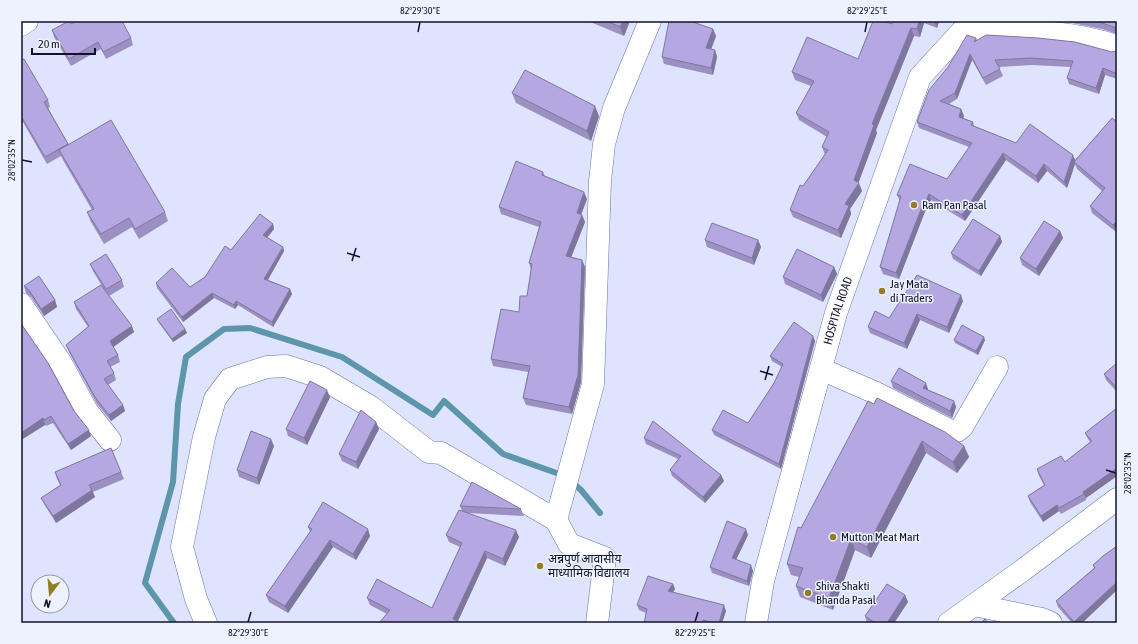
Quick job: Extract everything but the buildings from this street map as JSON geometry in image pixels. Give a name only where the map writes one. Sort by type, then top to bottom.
[{"type":"street","points":[[21,24],[28,21]]},
{"type":"street","points":[[556,520],[593,384],[600,181],[604,144],[614,108],[650,21]]},
{"type":"street","points":[[967,25],[1034,30],[1091,37],[1117,46]]},
{"type":"street","name":"HOSPITAL ROAD","points":[[756,623],[763,582],[836,313],[920,77],[967,25]]},
{"type":"street","points":[[21,304],[61,363],[87,411],[110,440]]},
{"type":"street","points":[[206,623],[196,599],[182,547],[204,437],[215,399],[230,379],[267,367],[286,366],[320,377],[371,407],[429,452],[442,453],[556,520],[569,544],[605,558],[597,623]]},
{"type":"street","points":[[821,369],[876,393],[951,431],[957,431],[962,427],[997,367]]},
{"type":"street","points":[[949,623],[1117,499]]},
{"type":"street","points":[[974,605],[1042,619],[1051,623]]},
{"type":"waterway","points":[[174,623],[145,583],[173,482],[178,404],[186,357],[224,329],[250,328],[342,357],[433,415],[444,401],[503,454],[565,476]]},
{"type":"waterway","points":[[572,482],[581,490],[600,513]]},
{"type":"place","name":"Ram Pan Pasal","points":[[914,205]]},
{"type":"place","name":"Jay Mata di Traders","points":[[882,291]]},
{"type":"place","name":"Mutton Meat Mart","points":[[833,537]]},
{"type":"place","name":"अन्नपुर्ण आवासीय माध्यामिक विद्यालय","points":[[540,566]]},
{"type":"place","name":"Shiva Shakti Bhanda Pasal","points":[[808,593]]}]
